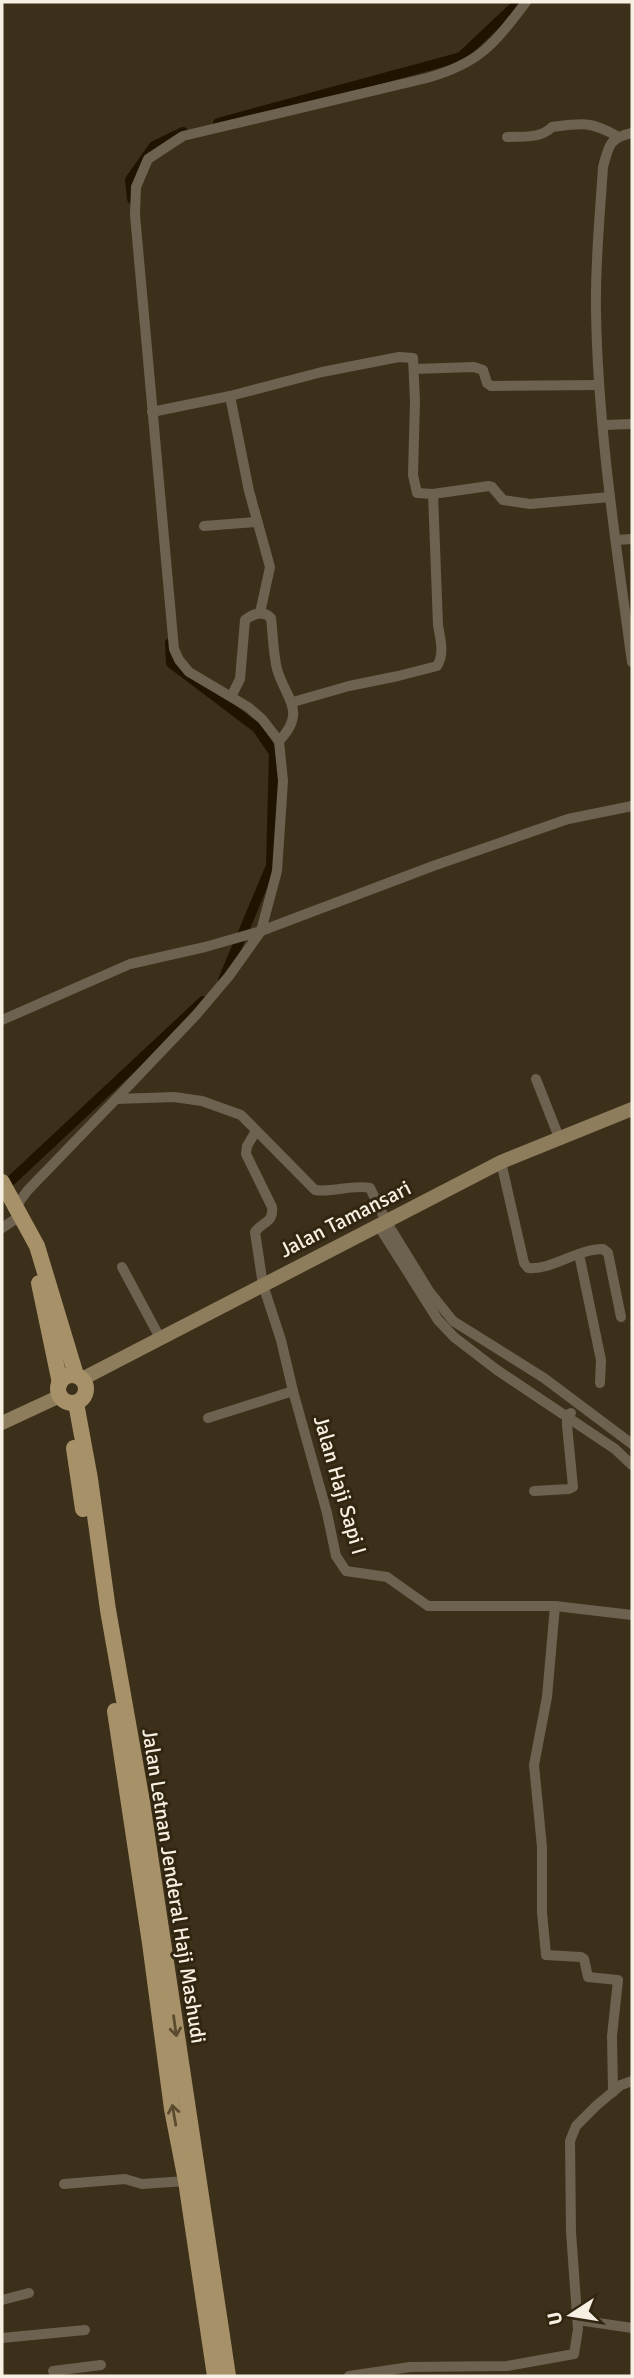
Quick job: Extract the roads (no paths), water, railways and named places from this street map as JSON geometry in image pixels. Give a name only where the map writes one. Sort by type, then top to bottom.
[{"type":"main road","name":"Jalan Tamansari","points":[[79,1377],[501,1162],[632,1109]]},
{"type":"main road","name":"Jalan Letnan Jenderal Haji Mashudi","points":[[2,1182],[9,1211],[34,1259],[66,1396],[135,1802],[209,2293],[215,2376]]},
{"type":"main road","name":"Jalan Letnan Jenderal Haji Mashudi","points":[[9,1211],[34,1238],[79,1377]]},
{"type":"main road","points":[[2,1423],[66,1396],[81,1400],[86,1390],[79,1377],[66,1376],[66,1396]]},
{"type":"main road","name":"Jalan Letnan Jenderal Haji Mashudi","points":[[156,1942],[173,2109],[228,2376]]},
{"type":"street","points":[[9,1211],[196,1015],[229,976],[257,932],[278,871],[283,782],[279,741],[262,719],[232,695],[189,672],[174,649],[135,215],[136,187],[148,159],[183,136],[446,73],[490,48],[526,2]]},
{"type":"street","points":[[507,137],[543,135],[554,127],[589,124],[617,136]]},
{"type":"street","points":[[632,132],[617,136],[609,145],[603,167],[596,311],[599,386],[610,498],[632,662]]},
{"type":"street","points":[[152,412],[230,396],[322,372],[399,357],[413,358],[413,475],[417,493],[433,494],[489,486],[503,500],[530,504],[610,498]]},
{"type":"street","points":[[414,369],[474,367],[483,370],[488,385],[498,386],[599,386]]},
{"type":"street","points":[[230,396],[256,522],[270,567],[260,613]]},
{"type":"street","points":[[603,425],[632,424]]},
{"type":"street","points":[[293,702],[349,685],[437,666],[440,662],[442,645],[438,625],[433,494]]},
{"type":"street","points":[[204,526],[256,522]]},
{"type":"street","points":[[615,540],[632,539]]},
{"type":"street","points":[[232,695],[242,672],[245,620],[260,613],[268,615],[271,618],[277,671],[293,702],[290,726],[279,741]]},
{"type":"street","points":[[2,1020],[130,964],[257,932],[568,819],[632,806]]},
{"type":"street","points":[[536,1079],[560,1140]]},
{"type":"street","points":[[116,1099],[174,1097],[202,1101],[241,1115],[315,1191],[360,1186],[370,1188],[382,1223],[438,1320],[454,1337],[498,1370],[615,1448],[632,1465]]},
{"type":"street","name":"Jalan Haji Sapi I","points":[[256,1130],[247,1146],[246,1154],[273,1215],[271,1220],[255,1232],[263,1285],[281,1340],[336,1556],[346,1571],[387,1577],[428,1606],[555,1605],[632,1615]]},
{"type":"street","points":[[501,1162],[524,1263],[528,1268],[533,1268],[594,1249],[603,1249],[608,1253],[621,1317]]},
{"type":"street","points":[[382,1223],[453,1321],[544,1378],[632,1444]]},
{"type":"street","points":[[579,1254],[601,1360],[600,1383]]},
{"type":"street","points":[[122,1267],[160,1338]]},
{"type":"street","points":[[208,1418],[293,1391]]},
{"type":"street","points":[[567,1415],[582,1407]]},
{"type":"street","points":[[534,1491],[573,1487],[567,1415]]},
{"type":"street","points":[[555,1605],[547,1697],[534,1765],[542,1847],[542,1912],[546,1955],[581,1956],[588,1977],[618,1980],[612,2036],[613,2092]]},
{"type":"street","points":[[349,2376],[410,2367],[508,2371],[574,2354],[578,2341],[578,2319],[571,2219],[570,2141],[576,2126],[597,2105],[621,2085],[632,2081]]},
{"type":"street","points":[[64,2184],[125,2179],[142,2184],[186,2181]]},
{"type":"street","points":[[2,2300],[29,2293]]},
{"type":"street","points":[[578,2319],[632,2328]]},
{"type":"street","points":[[2,2337],[85,2330]]},
{"type":"street","points":[[53,2369],[100,2365]]},
{"type":"waterway","points":[[218,123],[461,57],[519,2]]},
{"type":"waterway","points":[[132,199],[130,180],[154,146],[183,132]]},
{"type":"waterway","points":[[170,643],[171,663],[257,728],[274,753],[271,866],[223,980]]},
{"type":"waterway","points":[[2,1189],[203,1001]]}]
